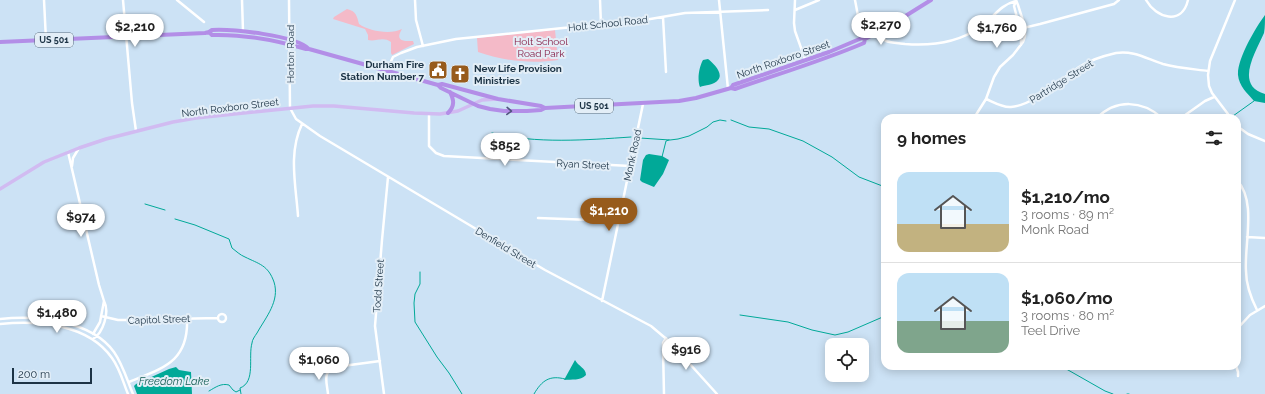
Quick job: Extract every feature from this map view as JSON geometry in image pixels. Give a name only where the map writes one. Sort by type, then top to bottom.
[{"type":"highway","name":"North Roxboro Street","points":[[730,88],[735,89],[864,43],[866,39],[931,0]]},
{"type":"highway","name":"US 501","points":[[0,42],[209,32],[212,30],[218,30],[256,33],[290,43]]},
{"type":"highway","name":"US 501","points":[[209,32],[212,34],[248,36],[306,46],[309,49],[438,85],[474,104]]},
{"type":"highway","name":"North Roxboro Street","points":[[474,104],[504,111],[536,111],[545,108],[643,104],[685,100],[730,88],[734,85],[805,59],[829,52],[862,38],[866,39]]},
{"type":"highway","points":[[808,64],[810,61],[829,52]]},
{"type":"highway","points":[[783,72],[784,70],[804,63],[805,59]]},
{"type":"highway","name":"US 501","points":[[438,85],[442,84],[498,99]]},
{"type":"highway","points":[[448,113],[452,108],[453,103],[450,92]]},
{"type":"highway","name":"North Roxboro Street","points":[[498,99],[541,106],[545,108]]},
{"type":"main road","name":"North Roxboro Street","points":[[0,188],[44,162],[68,152],[106,139],[162,124],[196,118],[313,106],[334,106],[429,114],[448,113],[462,110],[482,100],[498,99]]},
{"type":"street","points":[[44,0],[46,40]]},
{"type":"street","points":[[123,0],[132,103],[136,131]]},
{"type":"street","points":[[177,0],[204,22]]},
{"type":"street","points":[[242,0],[243,31]]},
{"type":"street","name":"Horton Road","points":[[289,0],[290,108]]},
{"type":"street","points":[[415,0],[416,20],[423,46]]},
{"type":"street","points":[[600,0],[601,25]]},
{"type":"street","points":[[719,0],[719,11],[730,88]]},
{"type":"street","points":[[795,0],[795,31],[805,59]]},
{"type":"street","points":[[795,10],[819,0]]},
{"type":"street","points":[[855,0],[859,21],[866,39]]},
{"type":"street","points":[[876,33],[884,40],[907,44],[933,44],[956,39],[980,27],[995,16],[1005,5],[1016,0]]},
{"type":"street","points":[[976,114],[986,98],[994,77],[1023,42],[1025,27],[1016,0]]},
{"type":"street","points":[[1016,0],[1014,6],[1022,36],[1021,45]]},
{"type":"street","points":[[980,27],[994,42],[1007,32],[1114,4],[1120,0]]},
{"type":"street","points":[[1146,0],[1157,13],[1170,17],[1176,16],[1181,12],[1185,8],[1188,0]]},
{"type":"street","points":[[1228,114],[1214,97],[1209,86],[1208,71],[1235,0]]},
{"type":"street","name":"Holt School Road","points":[[387,70],[395,56],[408,50],[464,38],[633,22],[685,13],[768,10]]},
{"type":"street","points":[[663,17],[666,72]]},
{"type":"street","name":"Partridge Street","points":[[986,98],[1006,107],[1020,105],[1040,95],[1087,62],[1118,53],[1138,54],[1164,64],[1208,71]]},
{"type":"street","points":[[1187,114],[1205,101],[1214,97]]},
{"type":"street","name":"Monk Road","points":[[602,301],[643,104]]},
{"type":"street","points":[[1102,114],[1109,108],[1127,104],[1145,106],[1156,114]]},
{"type":"street","name":"Denfield Street","points":[[290,108],[294,117],[320,136],[531,262],[650,326],[666,338],[717,394]]},
{"type":"street","name":"Ryan Street","points":[[429,114],[429,146],[436,154],[444,156],[630,166]]},
{"type":"street","points":[[298,216],[294,164],[298,132],[302,124]]},
{"type":"street","points":[[1241,130],[1265,140]]},
{"type":"street","points":[[71,168],[73,158],[79,148]]},
{"type":"street","points":[[68,152],[106,307],[105,317],[97,336],[93,339]]},
{"type":"street","name":"Todd Street","points":[[384,394],[375,326],[388,177]]},
{"type":"street","points":[[1241,186],[1247,200],[1246,277],[1251,296],[1257,310]]},
{"type":"street","points":[[538,218],[619,221]]},
{"type":"street","points":[[1247,237],[1265,238]]},
{"type":"street","points":[[93,339],[93,334],[100,322],[104,301]]},
{"type":"street","points":[[1241,325],[1246,318],[1265,306]]},
{"type":"street","name":"Capitol Street","points":[[101,316],[118,320],[218,318]]},
{"type":"street","points":[[0,319],[23,318],[54,321],[79,327],[97,336],[114,352],[121,363],[133,394]]},
{"type":"street","points":[[129,382],[163,368],[175,358],[184,343],[187,329],[187,318]]},
{"type":"street","points":[[0,324],[21,323],[48,325],[74,331],[93,339],[104,348],[115,363],[128,394]]},
{"type":"street","points":[[664,394],[662,347],[666,338]]},
{"type":"street","points":[[328,394],[326,375],[328,370],[335,367],[380,360]]},
{"type":"street","points":[[1237,370],[1238,376]]},
{"type":"green space","points":[[347,9],[357,16],[359,24],[368,29],[392,32],[402,29],[399,36],[400,39],[404,41],[413,41],[414,44],[392,55],[391,42],[388,40],[368,40],[368,35],[365,29],[333,19]]},
{"type":"green space","name":"Holt School Road Park","points":[[555,30],[558,60],[538,62],[518,61],[498,58],[478,52],[477,38]]},
{"type":"water","points":[[1265,15],[1264,33],[1253,58],[1249,76],[1251,83],[1256,90],[1265,94],[1265,103],[1254,101],[1242,86],[1238,75],[1244,52],[1252,35]]},
{"type":"water","points":[[708,59],[717,68],[720,74],[718,80],[714,83],[700,87],[700,66],[703,60]]},
{"type":"water","points":[[646,155],[662,156],[669,160],[663,174],[654,187],[640,180],[643,160]]},
{"type":"water","points":[[575,360],[585,371],[586,375],[579,379],[564,380]]},
{"type":"water","name":"Freedom Lake","points":[[176,367],[179,370],[191,372],[192,394],[137,394],[134,386],[136,384]]},
{"type":"waterway","points":[[1236,114],[1254,101]]},
{"type":"waterway","points":[[640,138],[670,140],[678,139],[689,136],[707,127],[713,122],[720,120],[726,121]]},
{"type":"waterway","points":[[731,120],[749,127],[769,129],[803,141],[832,157],[859,177],[881,185]]},
{"type":"waterway","points":[[492,133],[526,139],[543,140],[579,140],[631,137]]},
{"type":"waterway","points":[[662,157],[666,141],[669,140]]},
{"type":"waterway","points":[[145,204],[165,210]]},
{"type":"waterway","points":[[175,219],[195,225],[229,239],[232,248],[241,255],[266,268],[272,276],[275,289],[274,302],[252,341],[250,375],[245,385],[240,388],[241,394]]},
{"type":"waterway","points":[[420,272],[420,284],[415,294],[414,303],[415,322],[462,394]]},
{"type":"waterway","points":[[740,315],[788,322],[812,330],[835,335],[848,332],[881,318]]},
{"type":"waterway","points":[[1068,370],[1113,394]]},
{"type":"waterway","points":[[534,394],[543,382],[551,378],[565,379]]},
{"type":"waterway","points":[[209,391],[223,385],[229,385],[236,392],[240,390]]},
{"type":"place","name":"Durham Fire Station Number 7","points":[[438,70]]},
{"type":"place","name":"New Life Provision Ministries","points":[[460,74]]}]
